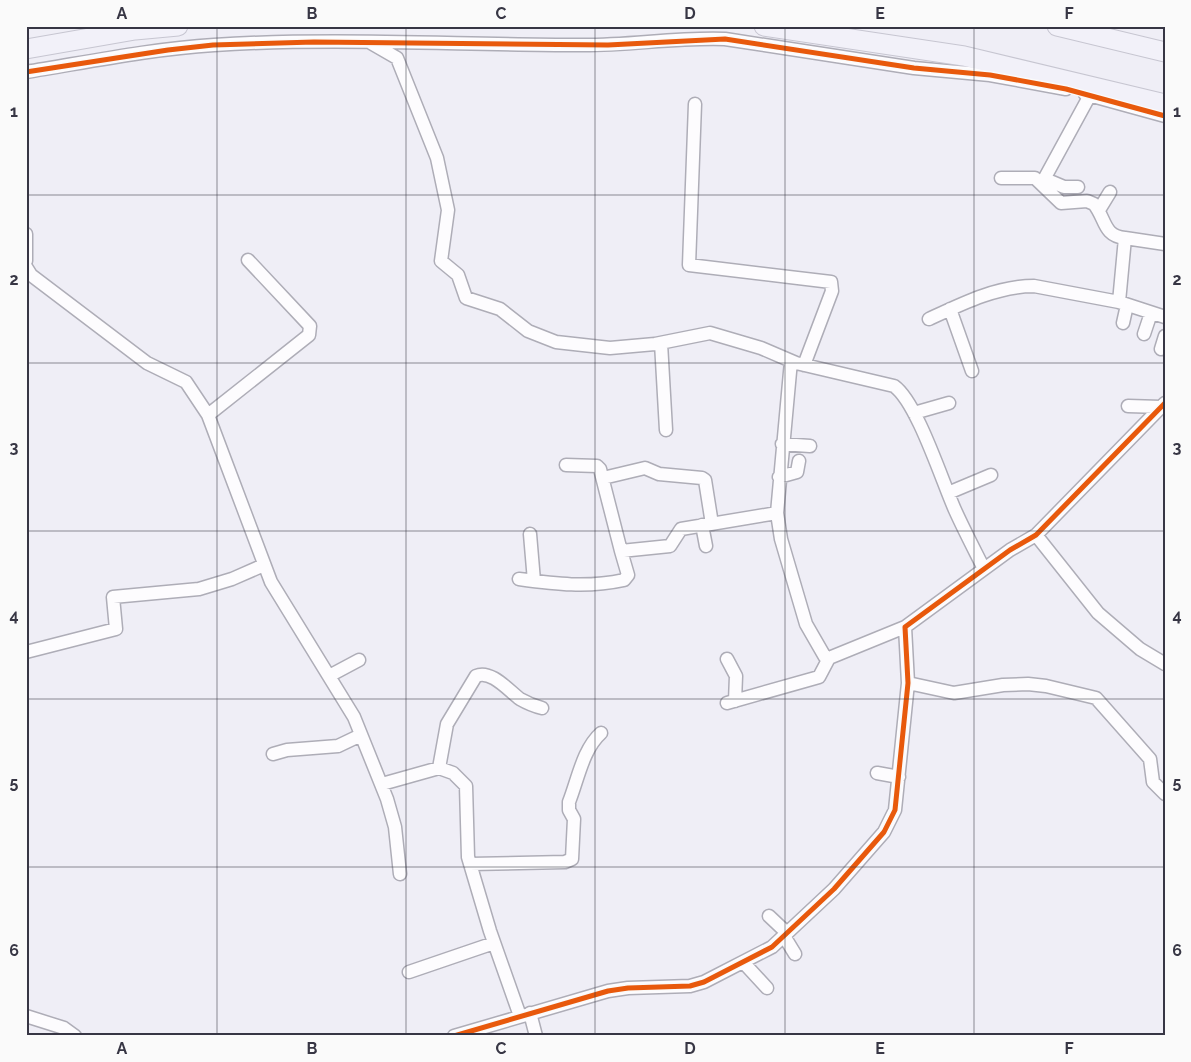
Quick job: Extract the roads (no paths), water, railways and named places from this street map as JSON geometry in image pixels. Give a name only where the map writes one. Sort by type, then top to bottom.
[{"type":"highway","points":[[764,26],[964,56],[1165,104]]},
{"type":"highway","points":[[1056,26],[1165,52]]},
{"type":"highway","points":[[26,49],[135,30],[172,31]]},
{"type":"street","points":[[168,50],[172,31]]},
{"type":"street","points":[[26,72],[168,50],[252,43],[608,46],[725,39],[914,68],[990,75],[1090,95],[1165,116]]},
{"type":"street","points":[[371,43],[397,58],[437,158],[448,210],[441,261],[458,275],[466,298],[500,309],[528,331],[556,342],[610,348],[661,343],[710,333],[761,348],[804,365],[894,386],[902,391],[914,413],[948,493],[984,569]]},
{"type":"street","points":[[1043,181],[1090,95]]},
{"type":"street","points":[[695,104],[689,265],[831,282],[832,291],[804,365]]},
{"type":"street","points":[[1001,178],[1035,178],[1064,187],[1078,187]]},
{"type":"street","points":[[1043,181],[1061,203],[1091,202],[1099,210],[1110,233],[1116,237],[1165,244]]},
{"type":"street","points":[[1099,210],[1110,192]]},
{"type":"street","points":[[26,234],[26,260]]},
{"type":"street","points":[[1123,323],[1125,238]]},
{"type":"street","points":[[208,415],[301,342],[309,335],[311,330],[310,326],[248,260]]},
{"type":"street","points":[[26,267],[31,276],[147,363],[186,382],[208,415],[264,565],[279,596],[354,717],[382,784],[395,827],[400,874]]},
{"type":"street","points":[[928,319],[965,302],[1020,286],[1034,286],[1123,303],[1165,317]]},
{"type":"street","points":[[950,309],[972,371]]},
{"type":"street","points":[[1144,334],[1151,312]]},
{"type":"street","points":[[1161,349],[1165,336]]},
{"type":"street","points":[[661,343],[666,430]]},
{"type":"street","points":[[791,361],[779,477],[778,513],[781,539],[806,624],[824,657],[829,658],[906,627],[984,569],[1036,535],[1163,405]]},
{"type":"street","points":[[914,413],[949,403]]},
{"type":"street","points":[[1128,406],[1163,405]]},
{"type":"street","points":[[782,444],[810,446]]},
{"type":"street","points":[[779,477],[797,472],[799,461]]},
{"type":"street","points":[[518,579],[596,586],[624,580],[628,575],[603,478],[597,466],[566,465]]},
{"type":"street","points":[[603,478],[645,468],[659,474],[702,478],[705,480],[706,546]]},
{"type":"street","points":[[948,493],[991,475]]},
{"type":"street","points":[[621,551],[670,546],[681,529],[778,513]]},
{"type":"street","points":[[530,534],[534,581]]},
{"type":"street","points":[[1036,535],[1098,613],[1140,649],[1165,664]]},
{"type":"street","points":[[26,652],[116,629],[113,598],[199,589],[232,579],[264,565]]},
{"type":"street","points":[[454,1036],[608,991],[628,988],[690,986],[704,982],[772,947],[786,935],[834,889],[890,824],[895,810],[908,683],[906,627]]},
{"type":"street","points":[[727,659],[735,671],[737,684],[731,702],[819,677],[829,658]]},
{"type":"street","points":[[329,676],[359,660]]},
{"type":"street","points":[[439,768],[446,724],[476,676],[485,675],[528,704],[542,708]]},
{"type":"street","points":[[908,683],[954,693],[1003,685],[1028,684],[1046,686],[1096,698],[1150,758],[1153,782],[1165,794]]},
{"type":"street","points":[[470,864],[565,862],[572,859],[574,819],[569,810],[569,802],[588,749],[593,740],[602,733]]},
{"type":"street","points":[[273,754],[287,750],[338,746],[361,735]]},
{"type":"street","points":[[382,784],[439,768],[453,773],[466,786],[467,846],[470,864],[494,943],[536,1036]]},
{"type":"street","points":[[877,773],[899,777]]},
{"type":"street","points":[[769,916],[786,935],[795,954]]},
{"type":"street","points":[[410,972],[494,943]]},
{"type":"street","points":[[743,962],[767,988]]},
{"type":"street","points":[[26,1016],[53,1030],[64,1028],[75,1036]]}]
